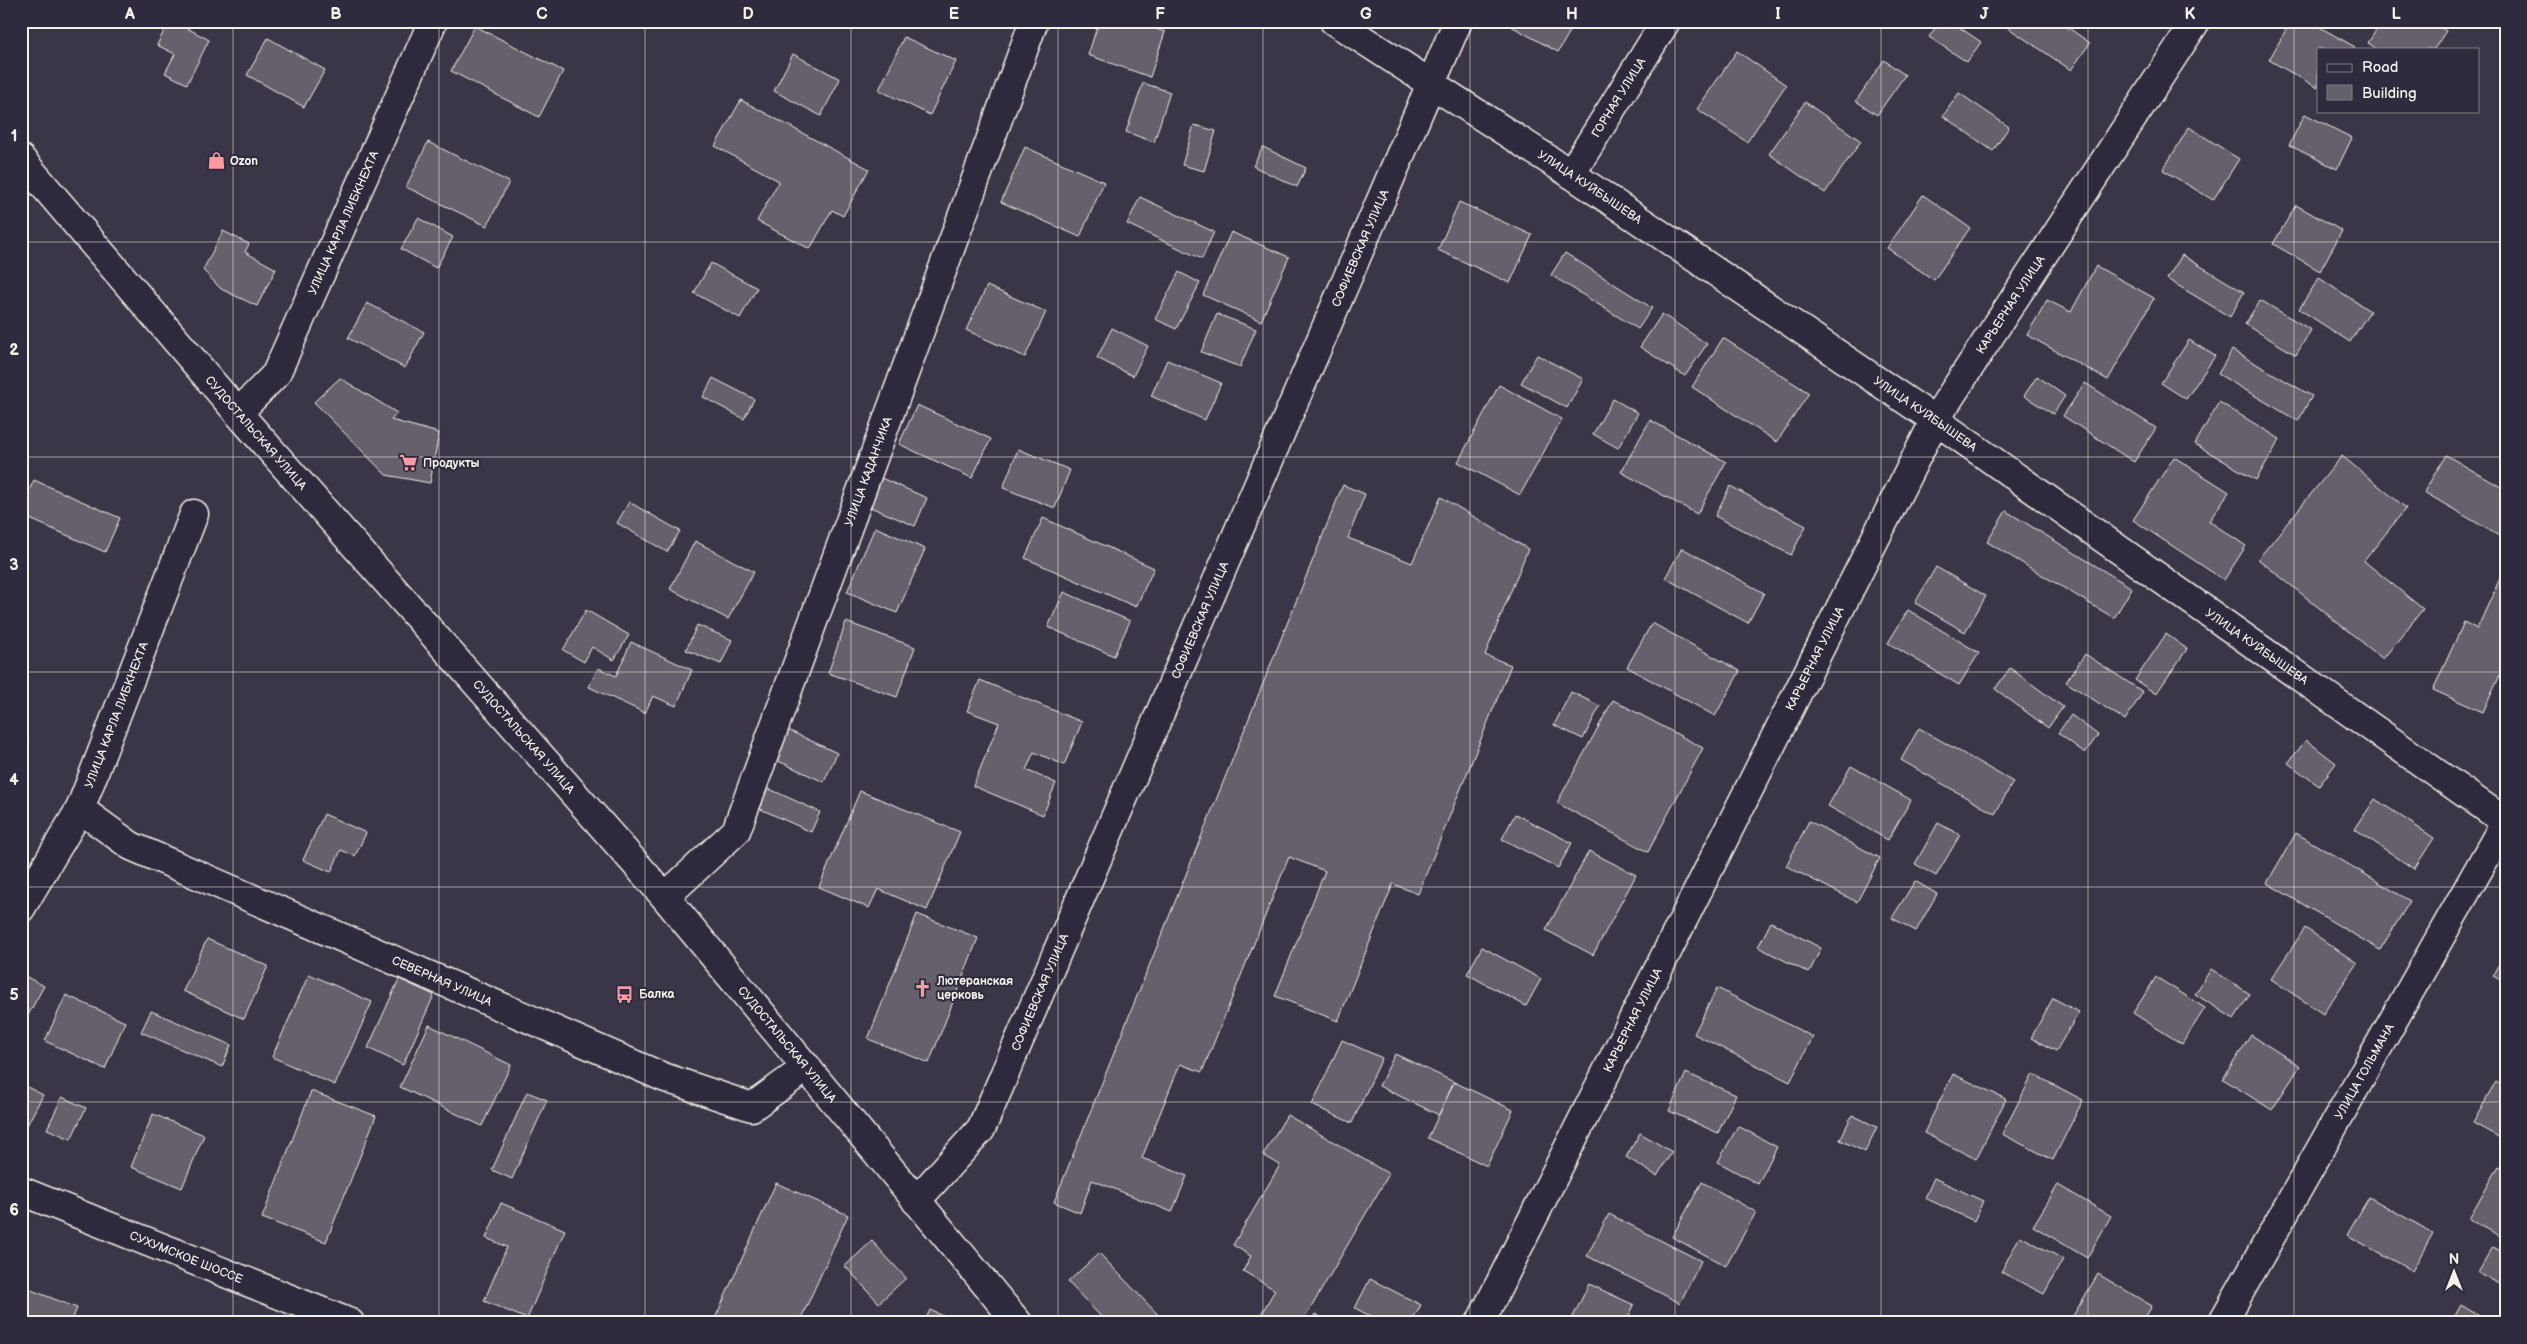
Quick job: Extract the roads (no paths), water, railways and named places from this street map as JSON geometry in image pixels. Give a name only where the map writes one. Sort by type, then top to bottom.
[{"type":"main road","name":"УЛИЦА КАРЛА ЛИБКНЕХТА","points":[[238,413],[276,374],[433,21]]},
{"type":"main road","name":"УЛИЦА КАДАНЧИКА","points":[[665,897],[736,831],[1034,21]]},
{"type":"main road","name":"УЛИЦА КУЙБЫШЕВА","points":[[1334,21],[1570,174],[1935,420],[2506,822]]},
{"type":"main road","name":"СОФИЕВСКАЯ УЛИЦА","points":[[916,1202],[981,1129],[1432,86],[1458,21]]},
{"type":"main road","name":"ГОРНАЯ УЛИЦА","points":[[1570,174],[1666,21]]},
{"type":"main road","name":"КАРЬЕРНАЯ УЛИЦА","points":[[1480,1323],[1935,420],[2196,21]]},
{"type":"main road","name":"СУДОСТАЛЬСКАЯ УЛИЦА","points":[[21,158],[238,413],[665,897],[1018,1323]]},
{"type":"main road","name":"УЛИЦА КАРЛА ЛИБКНЕХТА","points":[[21,908],[80,809],[194,514]]},
{"type":"main road","name":"СЕВЕРНАЯ УЛИЦА","points":[[80,809],[131,846],[663,1077],[752,1107],[807,1067]]},
{"type":"main road","name":"УЛИЦА ГОЛЬМАНА","points":[[2222,1323],[2506,822]]},
{"type":"main road","name":"СУХУМСКОЕ ШОССЕ","points":[[21,1191],[350,1323]]},
{"type":"place","name":"Ozon","points":[[216,161]]},
{"type":"place","name":"Продукты","points":[[409,463]]},
{"type":"place","name":"Лютеранская церковь","points":[[923,988]]},
{"type":"place","name":"Балка","points":[[625,994]]}]
